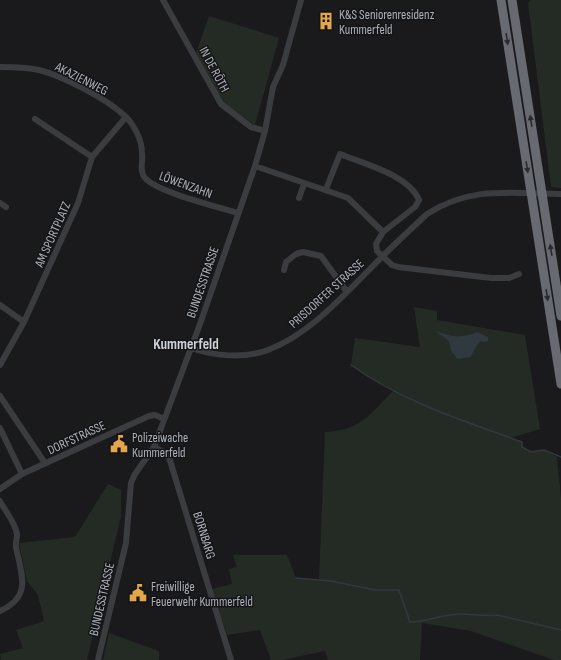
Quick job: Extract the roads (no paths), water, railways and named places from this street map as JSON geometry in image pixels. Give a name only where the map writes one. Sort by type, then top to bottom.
[{"type":"highway","points":[[501,0],[561,384]]},
{"type":"highway","points":[[512,0],[561,316]]},
{"type":"street","name":"IN DE RÖTH","points":[[164,0],[221,104],[251,127],[264,131]]},
{"type":"street","name":"BUNDESSTRASSE","points":[[98,660],[126,543],[131,483],[135,474],[154,447],[238,213],[264,131],[272,87],[283,65],[300,0]]},
{"type":"street","name":"AKAZIENWEG","points":[[0,67],[40,70],[92,94],[126,116]]},
{"type":"street","name":"AM SPORTPLATZ","points":[[0,365],[24,322],[78,203],[92,157],[126,116]]},
{"type":"street","name":"LÖWENZAHN","points":[[126,116],[133,125],[138,137],[142,155],[141,169],[144,177],[153,184],[173,192],[238,213]]},
{"type":"street","points":[[35,119],[92,157]]},
{"type":"street","points":[[326,190],[340,154],[400,179],[416,193],[419,200],[414,207],[383,232],[376,244],[377,251],[382,257]]},
{"type":"street","points":[[254,166],[348,198],[383,232]]},
{"type":"street","points":[[299,198],[304,184]]},
{"type":"street","name":"PRISDORFER STRASSE","points":[[190,348],[204,352],[235,356],[267,350],[286,342],[302,332],[347,292],[426,214],[442,204],[457,198],[476,194],[561,194]]},
{"type":"street","points":[[0,203],[6,207]]},
{"type":"street","points":[[284,270],[286,262],[296,254],[316,254],[326,260],[347,292]]},
{"type":"street","name":"PRISDORFER STRASSE","points":[[382,257],[392,265],[398,267],[491,278],[509,278],[519,274]]},
{"type":"street","points":[[0,305],[24,322]]},
{"type":"street","points":[[0,396],[45,463]]},
{"type":"street","name":"DORFSTRASSE","points":[[0,489],[22,474],[149,416],[155,415],[164,419]]},
{"type":"street","points":[[0,428],[22,474]]},
{"type":"street","name":"BORNBARG","points":[[154,447],[168,454],[231,660]]},
{"type":"street","points":[[0,501],[15,528],[17,535],[15,546],[24,582],[16,600],[10,606],[0,610]]},
{"type":"waterway","points":[[351,365],[370,378],[412,400],[522,442],[522,447],[531,452],[544,450],[561,457]]},
{"type":"waterway","points":[[296,578],[331,581],[375,590],[399,590],[410,622],[423,621],[454,614],[488,616],[497,615],[561,630]]},
{"type":"place","name":"K&S Seniorenresidenz Kummerfeld","points":[[326,21]]},
{"type":"place","name":"Polizeiwache Kummerfeld","points":[[119,444]]},
{"type":"place","name":"Freiwillige Feuerwehr Kummerfeld","points":[[138,593]]},
{"type":"district","name":"Kummerfeld","points":[[186,344]]}]
